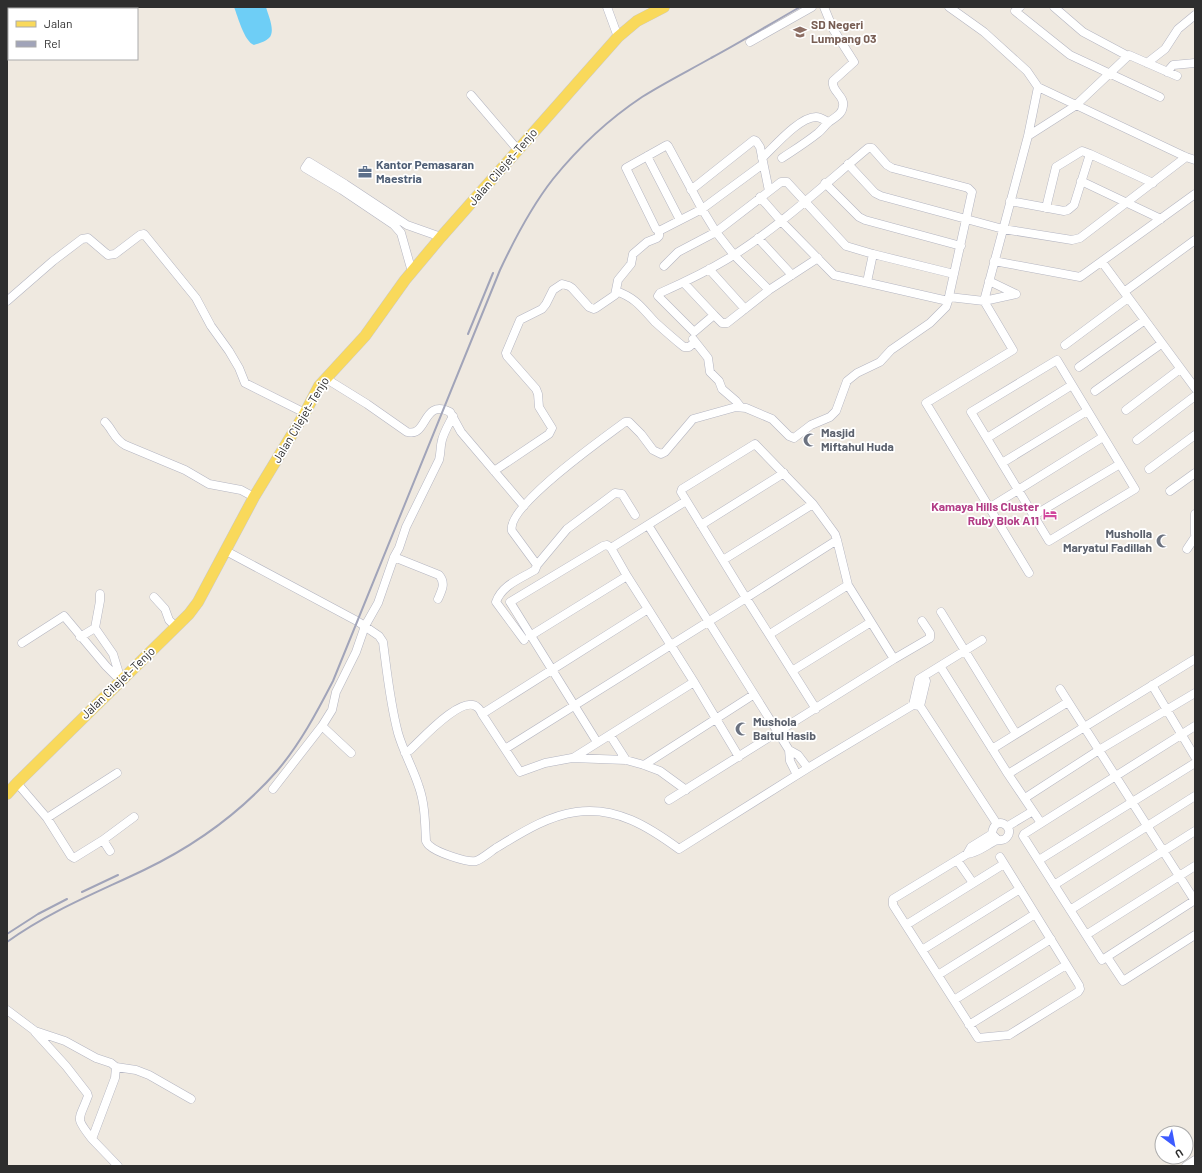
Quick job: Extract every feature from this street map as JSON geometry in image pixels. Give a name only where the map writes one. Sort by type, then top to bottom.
[{"type":"main road","name":"Jalan Cilejet–Tenjo","points":[[7,794],[17,782],[189,614],[198,602],[254,497],[305,413],[314,394],[325,378],[365,336],[412,272],[441,237],[618,37],[637,21],[663,7]]},
{"type":"street","points":[[607,7],[618,37]]},
{"type":"street","points":[[750,42],[812,7]]},
{"type":"street","points":[[782,158],[819,132],[828,122],[836,118],[841,113],[844,105],[842,98],[833,87],[833,82],[854,62],[833,29],[824,7]]},
{"type":"street","points":[[949,7],[984,32],[1027,71],[1038,87],[1075,106],[1195,160]]},
{"type":"street","points":[[1020,7],[1015,11],[1066,53],[1160,97]]},
{"type":"street","points":[[1054,7],[1083,32],[1128,56],[1129,55],[1177,76]]},
{"type":"street","points":[[1147,63],[1165,49],[1178,29],[1195,15]]},
{"type":"street","points":[[1028,136],[1075,106],[1128,56]]},
{"type":"street","points":[[1168,72],[1173,65],[1195,63]]},
{"type":"street","points":[[1029,574],[926,403],[1013,350],[984,301],[1028,136],[1038,87]]},
{"type":"street","points":[[472,95],[518,150]]},
{"type":"street","points":[[494,471],[550,434],[552,428],[539,407],[536,389],[506,353],[520,320],[542,309],[546,304],[552,290],[562,284],[569,286],[586,304],[594,309],[612,298],[616,291],[618,280],[631,264],[633,254],[644,244],[657,238],[659,231],[702,209],[762,161],[782,138],[796,126],[817,117],[828,122]]},
{"type":"street","points":[[691,190],[752,141],[756,141],[760,147],[769,191]]},
{"type":"street","points":[[659,231],[656,229],[626,169],[627,166],[668,146],[691,190],[716,232],[734,255],[769,290]]},
{"type":"street","points":[[870,147],[887,165],[892,168],[968,188],[972,192],[946,307],[930,323],[891,350],[880,362],[857,373],[847,381],[836,411],[833,415],[811,425],[794,438],[789,436],[772,419],[740,406],[722,389],[719,381],[710,372],[708,358],[692,338],[692,331],[658,296],[660,293],[684,283],[734,255],[781,221],[848,164],[870,147]]},
{"type":"street","points":[[1046,208],[1056,167],[1082,151],[1153,183]]},
{"type":"street","points":[[1010,201],[1064,211],[1072,208],[1090,154]]},
{"type":"street","points":[[647,156],[680,220]]},
{"type":"street","points":[[848,164],[875,193],[881,196],[1003,229],[1076,240],[1186,157]]},
{"type":"street","points":[[307,165],[407,225],[441,237]]},
{"type":"street","points":[[328,178],[394,225],[400,233],[412,272]]},
{"type":"street","points":[[1082,181],[1161,219]]},
{"type":"street","points":[[664,266],[678,252],[716,232],[781,182],[786,182],[846,246],[954,274]]},
{"type":"street","points":[[825,183],[859,217],[865,220],[961,246]]},
{"type":"street","points":[[994,261],[1080,277],[1195,194]]},
{"type":"street","points":[[760,197],[781,221],[834,275],[949,299],[984,301],[1016,294],[989,281]]},
{"type":"street","points":[[400,233],[407,225]]},
{"type":"street","points":[[7,301],[53,261],[82,239],[88,238],[108,256],[114,254],[140,235],[144,234],[196,298],[210,326],[233,357],[245,382],[305,413]]},
{"type":"street","points":[[758,238],[792,275]]},
{"type":"street","points":[[1065,346],[1195,240]]},
{"type":"street","points":[[867,282],[873,254]]},
{"type":"street","points":[[684,283],[722,323],[725,324],[769,290],[818,258]]},
{"type":"street","points":[[1102,262],[1161,344],[1195,388]]},
{"type":"street","points":[[709,269],[745,309]]},
{"type":"street","points":[[616,291],[625,294],[640,304],[654,321],[684,347],[689,347],[695,342]]},
{"type":"street","points":[[692,331],[696,331],[714,315]]},
{"type":"street","points":[[1079,367],[1145,320]]},
{"type":"street","points":[[1095,391],[1161,344]]},
{"type":"street","points":[[1057,360],[1072,385],[1135,489],[1049,541],[971,412],[1057,360]]},
{"type":"street","points":[[1126,410],[1180,369]]},
{"type":"street","points":[[325,378],[411,434],[418,431],[430,412],[438,408],[448,411],[453,416],[461,432],[524,506]]},
{"type":"street","points":[[987,438],[1072,385]]},
{"type":"street","points":[[1137,440],[1195,396]]},
{"type":"street","points":[[537,565],[511,528],[512,524],[524,506],[562,469],[625,422],[630,422],[653,450],[661,454],[666,452],[693,419],[740,406]]},
{"type":"street","points":[[1002,463],[1087,411]]},
{"type":"street","points":[[273,789],[322,726],[332,710],[336,692],[356,652],[365,626],[378,603],[394,556],[399,548],[406,527],[439,460],[441,455],[441,442],[453,416]]},
{"type":"street","points":[[104,422],[113,431],[117,440],[125,445],[185,470],[209,484],[242,490],[254,497]]},
{"type":"street","points":[[1149,469],[1195,436]]},
{"type":"street","points":[[989,508],[1103,438]]},
{"type":"street","points":[[816,709],[686,501],[681,492],[682,489],[755,444],[813,504],[835,534],[848,585],[894,659]]},
{"type":"street","points":[[1033,516],[1120,464]]},
{"type":"street","points":[[701,525],[784,473]]},
{"type":"street","points":[[1170,491],[1195,473]]},
{"type":"street","points":[[597,742],[552,670],[496,602],[498,595],[504,589],[534,570],[567,529],[615,493],[622,494],[635,515]]},
{"type":"street","points":[[611,548],[686,501]]},
{"type":"street","points":[[723,560],[813,504]]},
{"type":"street","points":[[1187,548],[1195,536],[1195,514]]},
{"type":"street","points":[[648,525],[777,732],[789,750],[798,755],[808,768]]},
{"type":"street","points":[[505,750],[837,540]]},
{"type":"street","points":[[527,638],[510,604],[511,601],[607,545],[611,548],[740,757]]},
{"type":"street","points":[[226,551],[365,626],[379,636],[383,642],[389,690],[398,732],[404,753],[419,786],[422,799],[426,841],[430,846],[440,852],[466,860],[476,861],[548,818],[576,812],[599,811],[624,817],[657,833],[679,849],[808,768],[916,705]]},
{"type":"street","points":[[394,556],[439,575],[443,579],[444,586],[438,599]]},
{"type":"street","points":[[527,638],[627,576]]},
{"type":"street","points":[[770,634],[848,585]]},
{"type":"street","points":[[80,636],[94,628],[100,601],[100,594]]},
{"type":"street","points":[[154,597],[166,608],[169,620],[176,627]]},
{"type":"street","points":[[482,714],[648,609]]},
{"type":"street","points":[[941,612],[1016,734]]},
{"type":"street","points":[[22,643],[63,616],[66,617],[80,636],[121,681]]},
{"type":"street","points":[[669,800],[930,638],[930,633],[922,621]]},
{"type":"street","points":[[792,671],[871,622]]},
{"type":"street","points":[[94,628],[113,654],[121,681]]},
{"type":"street","points":[[982,640],[919,679],[916,705],[997,824]]},
{"type":"street","points":[[1008,774],[1085,728],[1195,658]]},
{"type":"street","points":[[940,666],[1008,774],[1041,823]]},
{"type":"street","points":[[572,758],[694,682]]},
{"type":"street","points":[[1152,685],[1195,757]]},
{"type":"street","points":[[1060,689],[1116,776],[1147,826],[1195,900],[1102,960],[1023,836],[1041,823],[1116,776],[1182,735],[1195,726]]},
{"type":"street","points":[[1025,798],[1099,750],[1195,693]]},
{"type":"street","points":[[644,765],[753,695]]},
{"type":"street","points":[[992,749],[1068,702]]},
{"type":"street","points":[[404,753],[410,750],[453,711],[462,706],[471,704],[477,706],[520,772],[545,763],[572,758],[626,760],[660,771],[686,790]]},
{"type":"street","points":[[322,726],[351,753]]},
{"type":"street","points":[[610,735],[626,760]]},
{"type":"street","points":[[789,750],[790,761],[797,775]]},
{"type":"street","points":[[1039,860],[1195,763]]},
{"type":"street","points":[[47,818],[117,773]]},
{"type":"street","points":[[17,782],[47,818],[71,856],[74,858],[134,817]]},
{"type":"street","points":[[1054,885],[1195,796]]},
{"type":"street","points":[[1008,826],[1033,811]]},
{"type":"street","points":[[1003,823],[1008,826],[1010,832],[1008,837],[1002,840],[994,836],[993,828],[997,824],[1003,823]]},
{"type":"street","points":[[1070,910],[1195,831]]},
{"type":"street","points":[[906,925],[973,883],[1002,861],[1079,985],[1080,989],[1078,992],[1009,1035],[978,1038],[893,905],[893,899],[967,854],[971,847],[994,836]]},
{"type":"street","points":[[102,840],[110,851]]},
{"type":"street","points":[[957,860],[973,883]]},
{"type":"street","points":[[1086,935],[1195,866]]},
{"type":"street","points":[[922,950],[1020,889]]},
{"type":"street","points":[[938,975],[1035,914]]},
{"type":"street","points":[[1107,957],[1123,981],[1195,935]]},
{"type":"street","points":[[954,1000],[1050,939]]},
{"type":"street","points":[[969,1025],[1066,965]]},
{"type":"street","points":[[7,1010],[35,1031],[66,1066],[87,1093],[88,1096],[79,1120],[80,1124],[118,1166]]},
{"type":"street","points":[[35,1031],[65,1041],[96,1058],[111,1063],[116,1067],[136,1070],[143,1073],[192,1100]]},
{"type":"street","points":[[92,1139],[115,1078],[116,1067]]},
{"type":"street","points":[[1186,1166],[1195,1160]]},
{"type":"water","points":[[234,7],[266,7],[272,27],[269,38],[254,45],[250,43],[244,34]]},
{"type":"railway","points":[[7,942],[23,931],[57,912],[163,861],[181,850],[215,827],[248,801],[277,771],[301,739],[333,681],[500,270],[531,212],[553,179],[583,145],[606,124],[642,97],[800,7]]},
{"type":"railway","points":[[468,334],[493,273]]},
{"type":"railway","points":[[82,892],[118,875]]},
{"type":"railway","points":[[7,934],[38,914],[67,899]]},
{"type":"place","name":"SD Negeri Lumpang 03","points":[[800,32]]},
{"type":"place","name":"Kantor Pemasaran Maestria","points":[[365,172]]},
{"type":"place","name":"Masjid Miftahul Huda","points":[[810,440]]},
{"type":"place","name":"Kamaya Hills Cluster Ruby Blok A11","points":[[1050,514]]},
{"type":"place","name":"Musholla Maryatul Fadillah","points":[[1163,541]]},
{"type":"place","name":"Mushola Baitul Hasib","points":[[742,729]]}]
